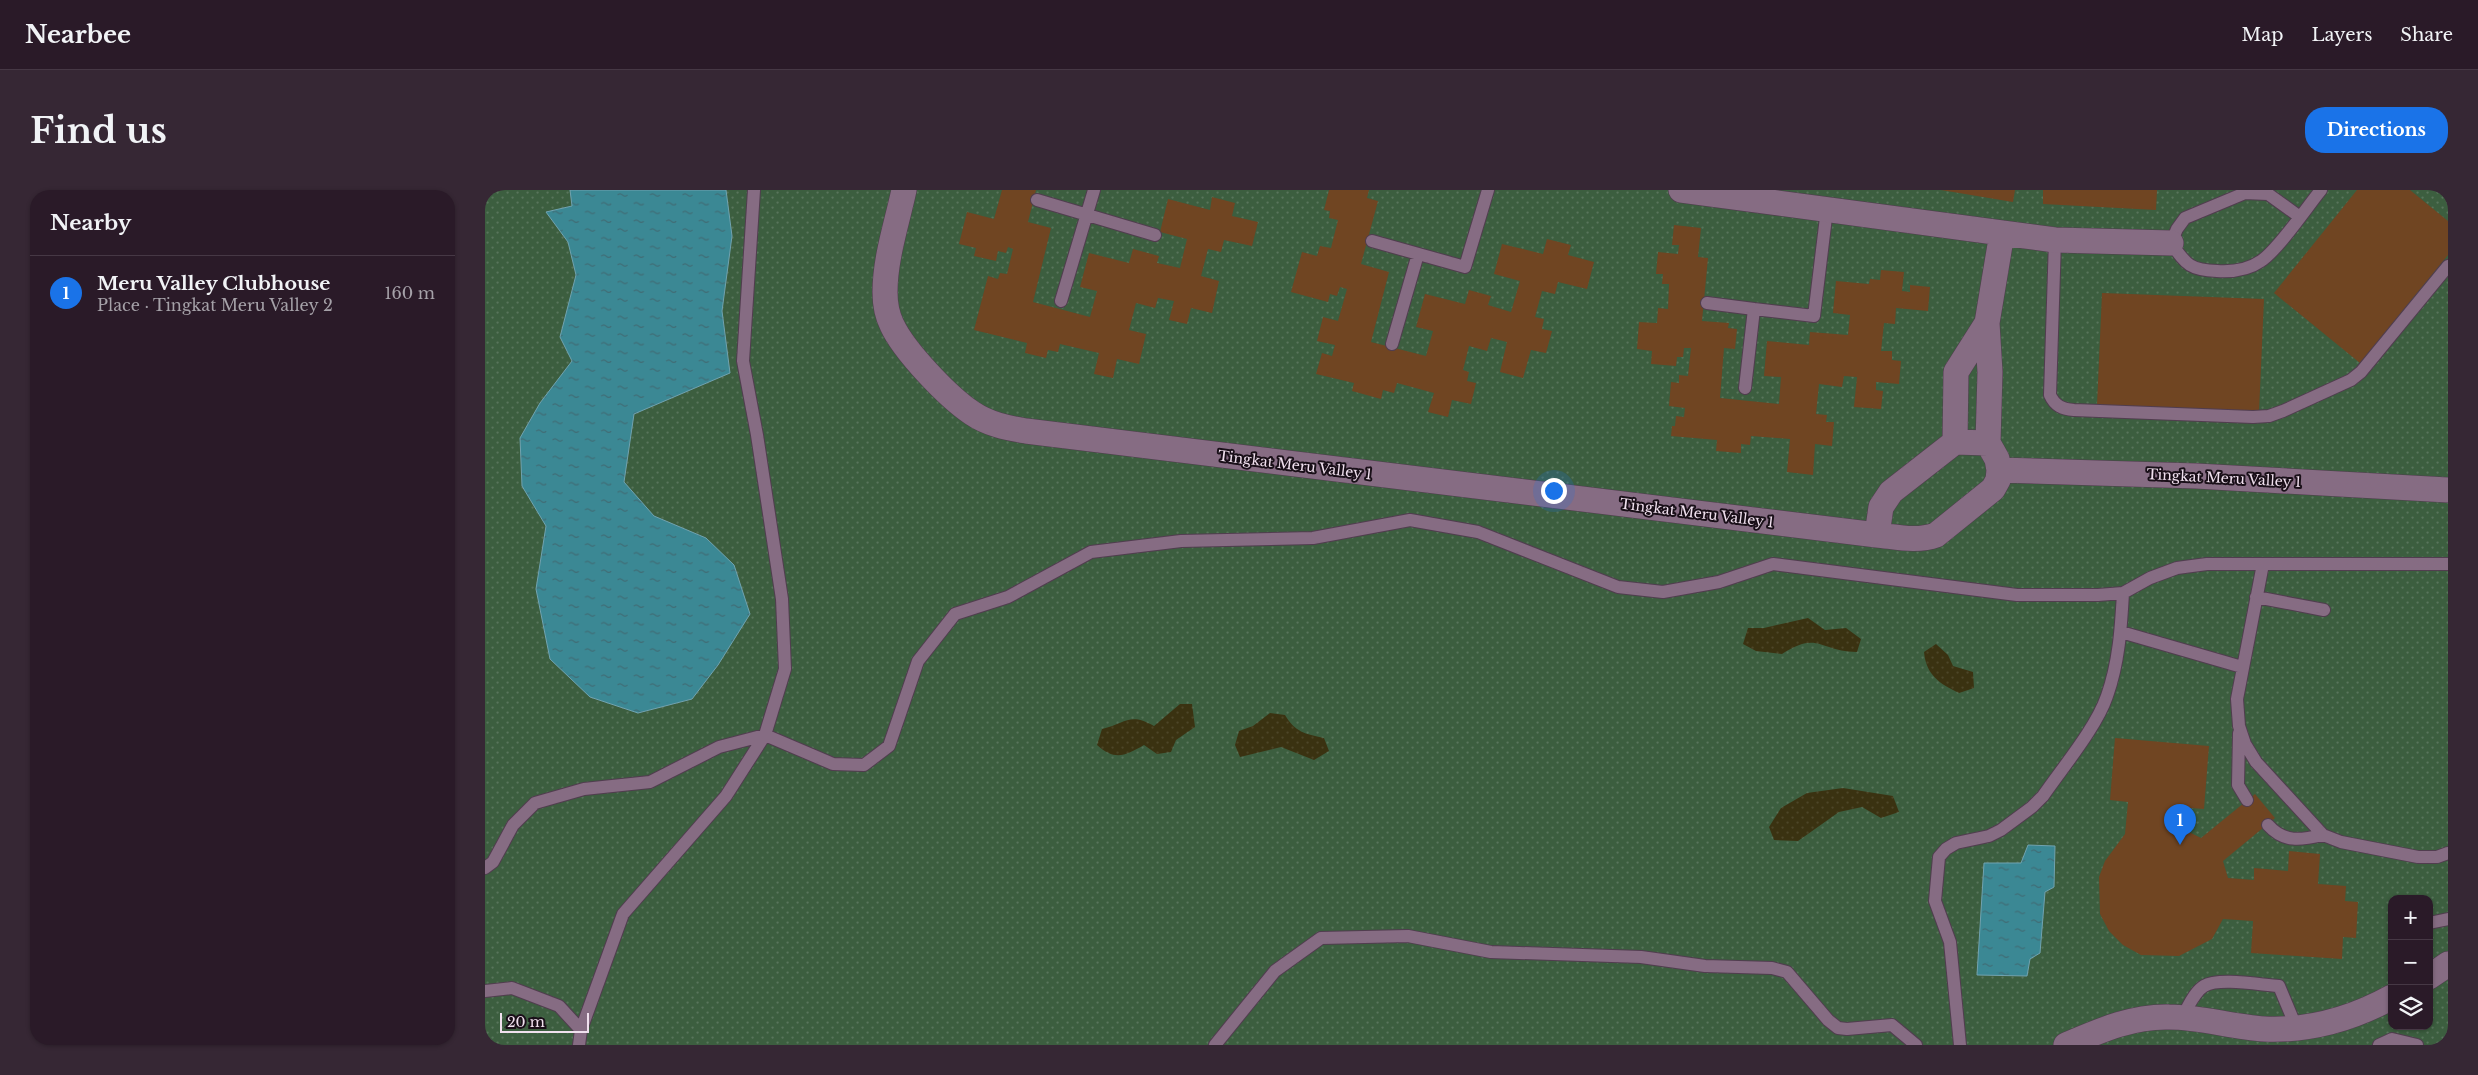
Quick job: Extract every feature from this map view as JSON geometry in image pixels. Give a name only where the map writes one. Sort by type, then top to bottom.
[{"type":"street","name":"Tingkat Meru Valley 1","points":[[904,190],[886,277],[887,312],[892,326],[903,344],[953,397],[972,413],[997,426],[1401,478],[1913,539],[1927,538],[1936,534],[1993,489],[1998,480],[1999,470],[2196,476],[2448,490]]},
{"type":"street","points":[[1681,190],[2055,240],[2171,243]]},
{"type":"street","points":[[1999,470],[1997,459],[1988,443],[1990,372],[1987,322],[2002,233]]},
{"type":"street","points":[[1955,442],[1955,372],[1987,322]]},
{"type":"street","points":[[1877,534],[1884,499],[1955,442],[1988,443]]},
{"type":"street","points":[[2433,973],[2448,964]]},
{"type":"street","points":[[2066,1045],[2108,1027],[2137,1020],[2168,1017],[2263,1029],[2297,1029],[2332,1022],[2366,1011],[2388,999]]},
{"type":"lane","points":[[579,1045],[581,1030],[623,914],[726,796],[765,735],[785,670],[782,599],[757,435],[743,361],[754,190]]},
{"type":"lane","points":[[1061,301],[1094,190]]},
{"type":"lane","points":[[1372,241],[1465,267],[1488,190]]},
{"type":"lane","points":[[2300,216],[2268,194],[2256,192],[2245,194],[2185,218],[2171,243],[2184,261],[2192,268],[2230,272],[2245,269],[2262,261],[2300,216],[2321,190]]},
{"type":"lane","points":[[1037,200],[1155,235]]},
{"type":"lane","points":[[1707,303],[1814,316],[1827,209]]},
{"type":"lane","points":[[2055,240],[2049,395],[2054,404],[2063,409],[2074,410],[2253,417],[2269,416],[2283,411],[2339,387],[2361,372],[2448,266]]},
{"type":"lane","points":[[1392,344],[1418,254]]},
{"type":"lane","points":[[1745,388],[1754,309]]},
{"type":"lane","points":[[485,868],[493,862],[513,824],[535,803],[584,789],[650,782],[719,747],[765,735],[833,764],[864,765],[889,746],[918,661],[955,614],[1008,597],[1091,552],[1181,541],[1313,538],[1409,520],[1479,532],[1618,587],[1663,592],[1719,582],[1773,564],[2017,595],[2123,593],[2151,578],[2177,568],[2207,564],[2448,564]]},
{"type":"lane","points":[[2247,800],[2238,785],[2239,726],[2237,699],[2241,667],[2263,564]]},
{"type":"lane","points":[[1960,1045],[1950,942],[1935,901],[1939,857],[1946,848],[1955,843],[1989,836],[2001,830],[2032,807],[2043,796],[2098,716],[2110,687],[2120,648],[2123,593]]},
{"type":"lane","points":[[2256,597],[2324,610]]},
{"type":"lane","points":[[2121,632],[2241,667]]},
{"type":"lane","points":[[2239,726],[2245,744],[2256,762],[2323,835],[2341,842],[2418,857],[2437,857],[2448,853]]},
{"type":"lane","points":[[2268,824],[2275,833],[2288,839],[2300,841],[2323,835]]},
{"type":"lane","points":[[2433,922],[2448,919]]},
{"type":"lane","points":[[1215,1045],[1275,971],[1321,938],[1408,936],[1491,952],[1641,957],[1705,966],[1772,968],[1787,972],[1828,1020],[1838,1028],[1847,1029],[1891,1025],[1916,1045]]},
{"type":"lane","points":[[2181,1018],[2196,994],[2204,986],[2217,982],[2279,986],[2297,1029]]},
{"type":"lane","points":[[485,991],[511,988],[559,1006],[581,1030]]},
{"type":"lane","points":[[2379,1045],[2392,1039],[2417,1045]]},
{"type":"green space","points":[[485,190],[2448,190],[2448,1045],[485,1045]]},
{"type":"sand","points":[[1808,618],[1825,630],[1846,628],[1861,639],[1857,652],[1812,643],[1794,647],[1782,654],[1756,651],[1743,644],[1748,628],[1764,628]]},
{"type":"sand","points":[[1936,644],[1948,655],[1953,666],[1973,672],[1974,688],[1959,693],[1935,678],[1925,660],[1924,652]]},
{"type":"sand","points":[[1180,704],[1192,704],[1195,727],[1176,740],[1171,752],[1157,754],[1144,745],[1126,754],[1115,755],[1097,745],[1102,729],[1133,719],[1154,726]]},
{"type":"sand","points":[[1270,713],[1285,715],[1297,729],[1324,738],[1329,751],[1314,760],[1281,747],[1240,757],[1235,745],[1239,731],[1253,726]]},
{"type":"sand","points":[[1843,788],[1893,796],[1899,812],[1881,818],[1862,807],[1839,812],[1798,841],[1774,840],[1769,827],[1781,808],[1807,793]]},
{"type":"water","points":[[570,190],[726,190],[732,236],[722,311],[730,373],[634,414],[624,482],[654,516],[706,538],[734,565],[750,614],[718,665],[692,699],[638,713],[590,697],[550,659],[536,589],[546,526],[522,486],[520,438],[540,403],[572,361],[560,337],[576,275],[568,242],[546,212],[572,206]]},
{"type":"water","points":[[2028,845],[2055,846],[2054,887],[2045,892],[2040,953],[2030,959],[2027,976],[1977,975],[1984,863],[2021,863]]},
{"type":"building","points":[[1002,190],[1036,190],[1028,222],[1051,228],[1033,302],[1090,317],[1097,291],[1080,287],[1089,253],[1129,263],[1133,249],[1159,256],[1157,263],[1180,268],[1187,239],[1160,232],[1168,199],[1210,210],[1212,197],[1235,203],[1232,216],[1258,222],[1252,246],[1224,240],[1221,252],[1208,249],[1201,276],[1219,281],[1212,313],[1191,308],[1187,324],[1169,320],[1174,301],[1158,298],[1155,308],[1136,303],[1129,330],[1146,334],[1139,364],[1117,359],[1113,378],[1094,374],[1099,353],[1060,344],[1058,352],[1048,350],[1046,358],[1025,353],[1027,343],[974,330],[988,276],[998,279],[1000,273],[1007,274],[1013,249],[1008,247],[1006,253],[998,251],[996,261],[974,256],[976,248],[959,244],[967,212],[994,219]]},
{"type":"building","points":[[1329,190],[1369,190],[1367,198],[1378,201],[1361,264],[1389,272],[1371,342],[1426,356],[1433,331],[1416,327],[1425,294],[1465,304],[1469,290],[1491,296],[1488,305],[1511,312],[1520,281],[1494,274],[1502,244],[1543,254],[1547,239],[1571,245],[1568,255],[1594,262],[1587,289],[1558,282],[1555,294],[1542,291],[1535,317],[1544,319],[1542,329],[1552,331],[1546,353],[1531,350],[1523,378],[1500,372],[1507,342],[1491,338],[1487,351],[1469,346],[1463,370],[1469,372],[1467,381],[1476,383],[1471,404],[1452,400],[1448,417],[1428,412],[1434,393],[1397,383],[1394,393],[1383,390],[1381,399],[1352,391],[1354,383],[1316,374],[1322,353],[1332,356],[1335,345],[1317,341],[1323,317],[1338,321],[1347,289],[1340,287],[1337,296],[1330,294],[1328,302],[1291,292],[1302,252],[1317,256],[1320,246],[1331,248],[1338,220],[1329,218],[1330,211],[1324,210]]},
{"type":"building","points":[[1941,190],[2015,190],[2013,202]]},
{"type":"building","points":[[2043,190],[2157,190],[2156,210],[2043,204]]},
{"type":"building","points":[[2357,190],[2410,190],[2448,221],[2448,255],[2360,363],[2274,293]]},
{"type":"building","points":[[1674,225],[1701,228],[1698,257],[1708,258],[1702,321],[1729,323],[1728,328],[1737,329],[1735,349],[1724,348],[1720,398],[1779,404],[1781,377],[1764,376],[1767,341],[1809,345],[1810,332],[1848,335],[1850,315],[1833,313],[1836,281],[1869,284],[1870,279],[1880,280],[1881,270],[1904,272],[1902,291],[1910,292],[1910,285],[1930,287],[1928,311],[1896,308],[1895,324],[1884,323],[1881,351],[1892,351],[1892,360],[1901,361],[1899,384],[1876,382],[1876,390],[1883,391],[1881,409],[1854,407],[1857,377],[1844,376],[1842,387],[1819,384],[1816,414],[1827,415],[1826,422],[1834,422],[1832,446],[1815,444],[1813,475],[1787,472],[1790,439],[1751,436],[1750,445],[1741,444],[1741,453],[1716,451],[1717,440],[1671,436],[1676,416],[1684,417],[1685,408],[1669,406],[1671,382],[1679,383],[1679,375],[1688,376],[1691,348],[1684,348],[1683,357],[1677,357],[1676,366],[1651,364],[1652,351],[1637,349],[1639,322],[1657,323],[1658,308],[1668,309],[1669,284],[1662,284],[1663,274],[1656,274],[1658,252],[1678,254],[1679,245],[1672,245]]},
{"type":"building","points":[[2102,293],[2264,299],[2259,412],[2097,405]]},
{"type":"building","points":[[2115,738],[2209,746],[2204,809],[2191,808],[2189,832],[2201,838],[2255,794],[2275,818],[2223,861],[2228,878],[2254,880],[2254,868],[2288,871],[2289,851],[2320,854],[2318,884],[2346,886],[2345,901],[2358,902],[2356,938],[2343,937],[2342,959],[2251,953],[2253,921],[2223,919],[2212,939],[2179,956],[2141,955],[2123,945],[2109,931],[2100,914],[2099,877],[2105,861],[2125,834],[2128,802],[2110,800]]},
{"type":"place","name":"Meru Valley Clubhouse","points":[[2180,845]]}]
